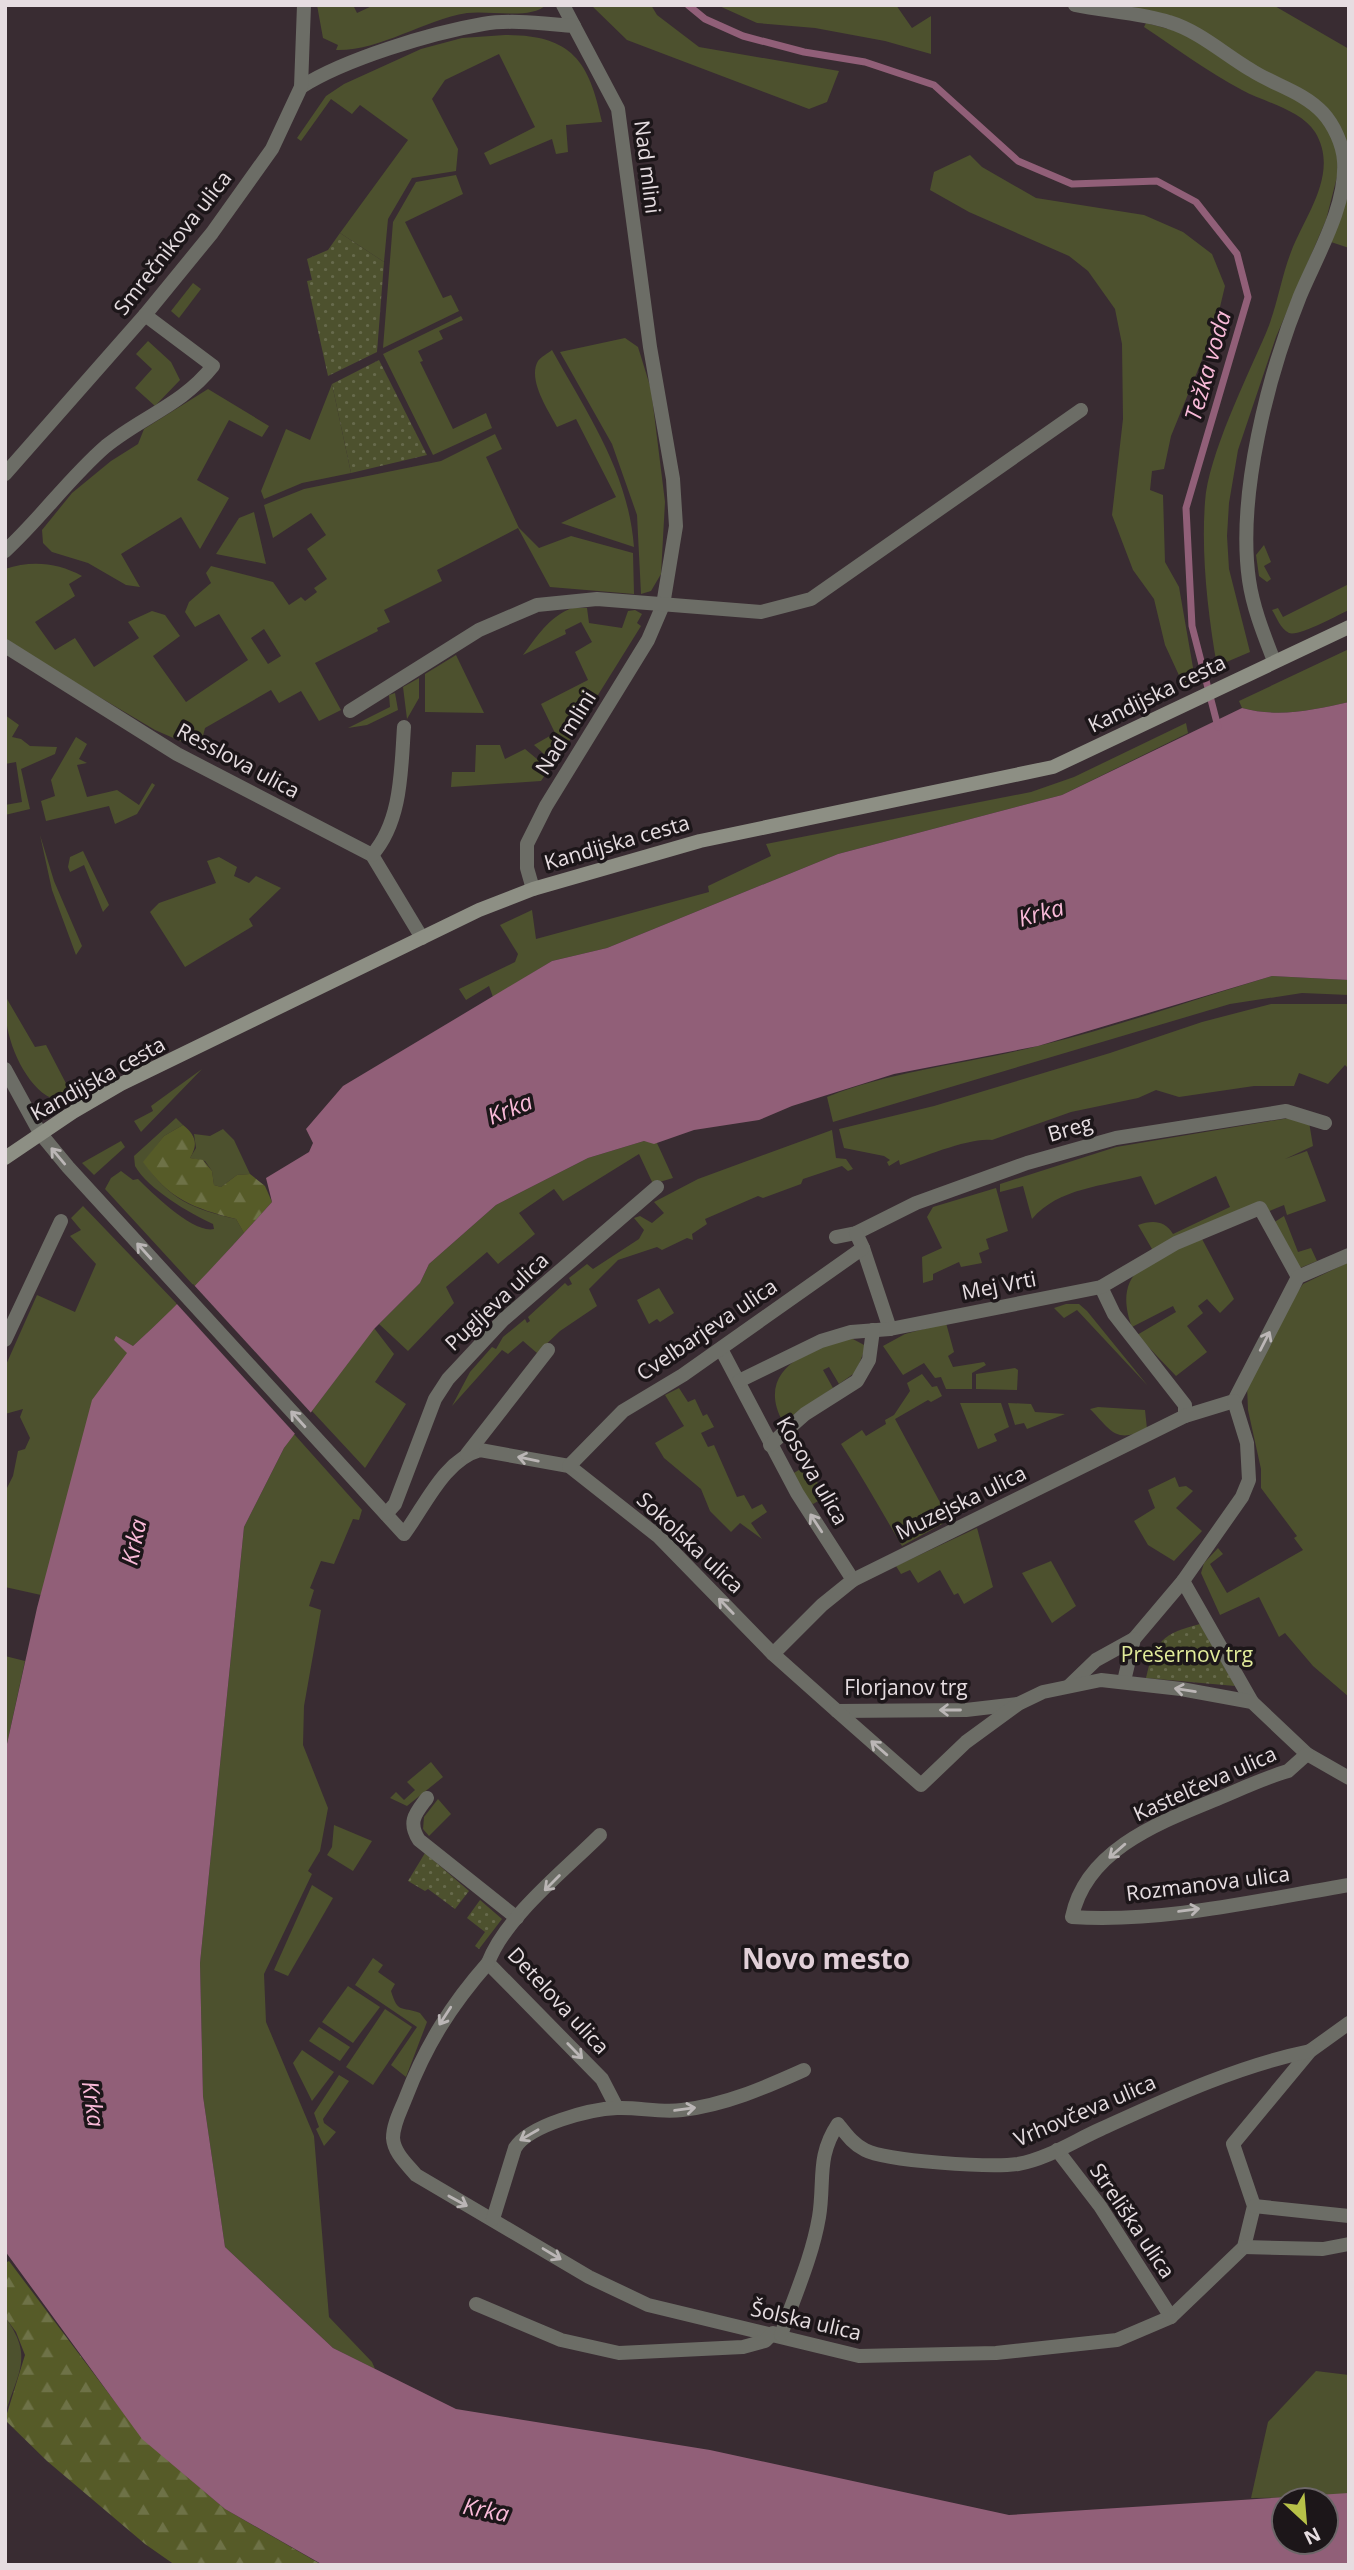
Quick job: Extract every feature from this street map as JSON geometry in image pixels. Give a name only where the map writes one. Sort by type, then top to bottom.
[{"type":"main road","name":"Kandijska cesta","points":[[5,1158],[40,1133],[121,1084],[422,938],[533,889],[700,841],[1053,766],[1349,627]]},
{"type":"street","name":"Smrečnikova ulica","points":[[5,474],[145,315],[212,233],[272,149],[301,87],[304,5]]},
{"type":"street","points":[[301,87],[327,70],[485,24],[574,26],[563,5]]},
{"type":"street","points":[[1075,5],[1168,21],[1194,33],[1252,71],[1307,100],[1324,114],[1341,143],[1344,160],[1343,182],[1331,222],[1289,325],[1255,449],[1248,515],[1249,581],[1274,661]]},
{"type":"street","name":"Nad mlini","points":[[533,889],[527,868],[527,844],[546,806],[648,640],[663,605],[676,526],[673,479],[650,348],[618,109],[574,26]]},
{"type":"street","points":[[5,551],[72,478],[107,445],[195,388],[213,366],[145,315]]},
{"type":"street","points":[[350,711],[479,629],[525,608],[579,598],[761,612],[811,599],[1081,410]]},
{"type":"street","name":"Resslova ulica","points":[[5,646],[177,754],[372,855]]},
{"type":"street","points":[[404,726],[400,789],[383,842],[372,855],[422,938]]},
{"type":"street","points":[[5,1069],[40,1133],[77,1178],[404,1534],[437,1486],[466,1454],[548,1350]]},
{"type":"street","name":"Breg","points":[[836,1237],[856,1233],[916,1203],[1027,1163],[1116,1138],[1286,1111],[1325,1123]]},
{"type":"street","name":"Pugljeva ulica","points":[[386,1514],[395,1504],[435,1399],[448,1378],[503,1320],[657,1187]]},
{"type":"street","name":"Mej Vrti","points":[[739,1381],[821,1341],[851,1332],[890,1329],[1101,1287],[1176,1244],[1259,1208],[1298,1277]]},
{"type":"street","points":[[5,1340],[61,1221]]},
{"type":"street","points":[[856,1233],[890,1329]]},
{"type":"street","name":"Cvelbarjeva ulica","points":[[569,1466],[623,1411],[722,1349],[741,1331],[863,1248]]},
{"type":"street","points":[[1069,1686],[1096,1660],[1134,1639],[1183,1581],[1242,1497],[1250,1480],[1247,1443],[1234,1401],[1298,1277],[1349,1255]]},
{"type":"street","points":[[1101,1287],[1114,1314],[1185,1405],[1185,1416]]},
{"type":"street","points":[[770,1445],[805,1414],[857,1381],[869,1360],[873,1330]]},
{"type":"street","name":"Kosova ulica","points":[[722,1349],[797,1493],[853,1580]]},
{"type":"street","name":"Muzejska ulica","points":[[774,1654],[822,1605],[853,1580],[1185,1416],[1234,1401]]},
{"type":"street","name":"Sokolska ulica","points":[[466,1454],[480,1450],[569,1466],[659,1537],[774,1654]]},
{"type":"street","points":[[1183,1581],[1252,1702],[1307,1754],[1349,1778]]},
{"type":"street","points":[[1124,1681],[1134,1639]]},
{"type":"street","name":"Florjanov trg","points":[[774,1654],[837,1711],[967,1710],[1018,1704]]},
{"type":"street","points":[[837,1711],[921,1785],[966,1742],[1018,1704],[1043,1692],[1101,1680],[1124,1681],[1252,1702]]},
{"type":"street","name":"Kastelčeva ulica","points":[[1072,1917],[1076,1900],[1085,1882],[1148,1827],[1288,1771],[1307,1754]]},
{"type":"street","points":[[427,1798],[413,1817],[412,1829],[419,1840],[517,1918]]},
{"type":"street","name":"Detelova ulica","points":[[600,1835],[517,1918],[492,1951],[488,1963],[602,2079],[617,2108]]},
{"type":"street","name":"Rozmanova ulica","points":[[1072,1917],[1100,1919],[1171,1913],[1349,1885]]},
{"type":"street","name":"Šolska ulica","points":[[488,1963],[454,2002],[434,2034],[397,2120],[393,2137],[395,2148],[416,2175],[589,2277],[648,2305],[777,2334],[859,2356],[996,2353],[1117,2340],[1171,2317]]},
{"type":"street","points":[[1171,2317],[1244,2246],[1254,2206],[1233,2144],[1310,2051],[1349,2023]]},
{"type":"street","name":"Vrhovčeva ulica","points":[[777,2334],[809,2256],[819,2216],[825,2144],[838,2124],[853,2143],[876,2155],[972,2164],[1018,2164],[1057,2150],[1220,2077],[1271,2059],[1310,2051]]},
{"type":"street","points":[[493,2219],[520,2139],[572,2116],[617,2108],[662,2112],[703,2106],[760,2090],[804,2070]]},
{"type":"street","name":"Streliška ulica","points":[[1057,2150],[1100,2206],[1171,2317]]},
{"type":"street","points":[[1254,2206],[1349,2216]]},
{"type":"street","points":[[1244,2246],[1323,2249],[1349,2244]]},
{"type":"street","points":[[476,2304],[561,2340],[619,2353],[743,2347],[765,2341],[777,2334]]},
{"type":"green space","points":[[317,5],[353,5],[357,13],[374,5],[546,5],[531,12],[467,13],[369,46],[336,50],[338,45],[323,38]]},
{"type":"green space","points":[[591,5],[651,5],[657,15],[699,47],[839,71],[827,102],[809,109],[627,40]]},
{"type":"green space","points":[[717,5],[896,5],[912,28],[931,16],[931,54],[885,41],[815,28],[757,23]]},
{"type":"green space","points":[[1110,5],[1273,5],[1349,49],[1349,152],[1334,118],[1198,30]]},
{"type":"green space","points":[[1146,23],[1180,32],[1310,107],[1329,128],[1337,147],[1338,173],[1326,220],[1276,337],[1238,450],[1229,503],[1227,536],[1229,569],[1250,652],[1217,666],[1205,564],[1204,522],[1208,483],[1221,440],[1270,323],[1291,252],[1318,194],[1324,163],[1322,147],[1309,124],[1282,107],[1217,76],[1144,27]]},
{"type":"green space","points":[[505,35],[546,40],[573,55],[591,82],[602,122],[566,125],[568,152],[556,154],[552,139],[490,165],[484,153],[535,127],[499,54],[445,80],[432,99],[458,149],[456,171],[412,178],[388,219],[384,262],[340,233],[408,140],[360,105],[352,114],[331,99],[301,141],[297,138],[326,96],[344,84],[421,49],[462,38]]},
{"type":"green space","points":[[970,155],[982,167],[1036,198],[1144,215],[1183,232],[1212,254],[1225,286],[1215,328],[1171,436],[1164,469],[1152,471],[1150,490],[1163,495],[1165,562],[1179,587],[1195,679],[1183,684],[1165,645],[1154,599],[1133,570],[1112,515],[1123,419],[1122,344],[1115,309],[1088,271],[1069,256],[969,212],[930,190],[934,172]]},
{"type":"green space","points":[[456,175],[463,194],[405,222],[443,298],[451,295],[459,311],[383,348],[393,222],[416,182]]},
{"type":"green space","points":[[1349,181],[1349,248],[1331,242]]},
{"type":"green space","points":[[340,233],[384,262],[377,352],[328,376],[307,281],[312,280],[307,259],[328,250]]},
{"type":"green space","points":[[193,283],[201,289],[179,318],[171,311]]},
{"type":"green space","points":[[461,316],[463,320],[439,331],[443,339],[418,351],[423,361],[420,362],[453,429],[486,413],[492,428],[433,455],[383,354]]},
{"type":"green space","points":[[625,338],[638,347],[651,389],[665,502],[661,574],[651,591],[641,594],[637,515],[612,444],[560,352]]},
{"type":"green space","points":[[148,341],[171,362],[180,380],[155,406],[135,388],[152,369],[136,354]]},
{"type":"green space","points":[[552,350],[615,468],[624,493],[634,547],[561,523],[616,497],[576,419],[557,427],[540,395],[535,369],[538,361]]},
{"type":"green space","points":[[379,360],[427,455],[351,473],[332,384]]},
{"type":"green space","points":[[332,384],[351,473],[302,483],[264,499],[261,491],[286,429],[310,440]]},
{"type":"green space","points":[[208,389],[269,426],[262,437],[229,420],[197,480],[229,498],[200,549],[181,517],[121,554],[140,587],[126,585],[88,563],[52,552],[43,543],[42,530],[72,493],[111,461],[138,444],[144,429]]},
{"type":"green space","points":[[495,434],[502,449],[486,457],[519,528],[539,548],[571,536],[633,553],[634,594],[550,587],[518,528],[437,570],[442,581],[384,610],[390,622],[377,628],[378,631],[315,663],[341,710],[319,721],[301,691],[279,703],[271,690],[205,728],[201,744],[194,747],[155,730],[5,641],[5,569],[25,564],[64,568],[82,576],[69,584],[75,596],[35,622],[55,650],[75,638],[94,667],[139,638],[128,622],[152,611],[165,615],[180,636],[153,656],[186,702],[248,660],[219,614],[195,627],[185,612],[189,602],[211,583],[206,573],[211,566],[273,582],[289,605],[301,597],[305,601],[317,592],[314,588],[327,579],[307,549],[326,535],[311,513],[273,538],[264,505],[304,489],[441,461]],"holes":[[[264,629],[281,656],[268,664],[251,638]]]},
{"type":"green space","points":[[254,512],[266,564],[216,554],[239,518]]},
{"type":"green space","points":[[1264,545],[1271,562],[1264,566],[1271,579],[1267,582],[1259,576],[1256,555]]},
{"type":"green space","points":[[1349,584],[1349,610],[1301,632],[1286,631],[1272,610],[1278,608],[1283,617]]},
{"type":"green space","points":[[572,608],[587,608],[589,623],[622,628],[628,611],[635,610],[642,614],[637,623],[641,626],[555,764],[534,745],[555,733],[541,704],[588,680],[575,652],[592,642],[581,622],[565,630],[566,634],[523,655],[550,622]]},
{"type":"green space","points":[[1349,649],[1349,702],[1283,713],[1242,708],[1239,701]]},
{"type":"green space","points":[[456,655],[484,713],[425,712],[425,674]]},
{"type":"green space","points":[[419,678],[419,698],[407,719],[403,687]]},
{"type":"green space","points":[[395,693],[398,710],[367,725],[348,728],[390,707],[389,695]]},
{"type":"green space","points":[[5,715],[19,725],[12,737],[21,739],[30,746],[57,747],[55,754],[21,769],[30,809],[5,815],[5,805],[22,802],[16,762],[5,764]]},
{"type":"green space","points":[[1186,723],[1188,733],[1062,795],[838,854],[607,948],[552,961],[493,997],[489,986],[466,1000],[459,989],[515,962],[518,954],[500,925],[532,910],[536,939],[709,892],[708,886],[771,856],[766,844],[1031,792],[1074,777]]},
{"type":"green space","points":[[76,737],[87,744],[79,759],[87,763],[77,765],[87,797],[117,790],[139,805],[152,783],[155,785],[137,814],[115,824],[109,806],[46,821],[41,801],[55,796],[51,780]]},
{"type":"green space","points":[[476,745],[500,745],[505,759],[525,749],[549,769],[541,781],[451,787],[452,772],[475,772]]},
{"type":"green space","points":[[40,835],[54,881],[82,946],[76,955],[52,890]]},
{"type":"green space","points":[[83,851],[109,905],[103,912],[84,865],[70,872],[68,867],[70,857]]},
{"type":"green space","points":[[219,857],[237,867],[234,876],[249,883],[256,876],[281,888],[249,919],[253,926],[185,967],[150,912],[159,903],[216,883],[207,861]]},
{"type":"green space","points":[[1272,976],[1349,980],[1349,995],[1302,993],[1230,1004],[833,1122],[827,1097],[853,1088],[1068,1038]]},
{"type":"green space","points":[[7,999],[35,1047],[46,1045],[70,1091],[51,1098],[40,1091],[22,1068],[10,1039]]},
{"type":"green space","points":[[1271,1004],[1349,1004],[1349,1069],[1345,1065],[1328,1084],[1299,1073],[1294,1086],[1254,1086],[1179,1097],[1156,1090],[1138,1098],[1071,1112],[992,1140],[959,1144],[900,1165],[899,1160],[889,1166],[887,1162],[890,1160],[884,1156],[844,1148],[839,1129],[934,1106],[1202,1022]]},
{"type":"green space","points":[[202,1069],[141,1132],[134,1121],[153,1111],[151,1106]]},
{"type":"green space","points":[[176,1118],[183,1125],[164,1136],[144,1162],[173,1194],[195,1207],[236,1219],[244,1233],[195,1287],[105,1189],[111,1178],[121,1171],[133,1180],[138,1179],[185,1219],[206,1229],[214,1229],[213,1224],[159,1192],[135,1166],[134,1156]]},
{"type":"green space","points":[[1289,1118],[1309,1122],[1313,1146],[1285,1159],[1307,1151],[1326,1201],[1287,1215],[1284,1205],[1267,1212],[1261,1201],[1155,1249],[1152,1249],[1138,1225],[1158,1222],[1173,1234],[1230,1207],[1216,1176],[1155,1205],[1141,1176],[1097,1186],[1068,1194],[1032,1219],[1023,1186],[1000,1192],[1000,1184],[1116,1147]]},
{"type":"green space","points":[[183,1125],[194,1140],[190,1158],[203,1160],[212,1171],[214,1185],[221,1187],[237,1175],[250,1174],[265,1186],[272,1202],[244,1233],[236,1219],[207,1211],[173,1193],[162,1185],[143,1162],[164,1136]]},
{"type":"green space","points":[[223,1129],[234,1140],[250,1174],[237,1175],[221,1187],[214,1185],[212,1171],[205,1161],[190,1158],[196,1148],[194,1134],[210,1136]]},
{"type":"green space","points":[[832,1130],[836,1158],[846,1159],[853,1169],[848,1171],[842,1166],[803,1179],[801,1184],[763,1198],[758,1196],[705,1219],[707,1224],[692,1234],[693,1240],[687,1238],[662,1250],[657,1247],[618,1260],[589,1289],[597,1306],[560,1331],[537,1353],[523,1341],[508,1354],[502,1350],[452,1406],[470,1372],[492,1347],[496,1349],[503,1337],[525,1319],[527,1323],[530,1321],[528,1317],[565,1283],[568,1286],[572,1284],[569,1278],[587,1264],[593,1269],[639,1239],[644,1230],[634,1218],[640,1216],[652,1223],[664,1213],[654,1202],[698,1179]]},
{"type":"green space","points":[[121,1141],[125,1147],[94,1175],[82,1163]]},
{"type":"green space","points":[[644,1141],[657,1143],[673,1178],[653,1184],[639,1154],[563,1201],[554,1189],[519,1213],[535,1234],[498,1264],[487,1252],[446,1287],[454,1303],[408,1351],[379,1324],[420,1283],[429,1264],[496,1205],[588,1158]]},
{"type":"green space","points":[[996,1188],[1008,1231],[986,1239],[989,1249],[979,1253],[982,1263],[961,1267],[959,1262],[933,1274],[933,1280],[923,1283],[922,1257],[942,1248],[927,1217],[933,1207]]},
{"type":"green space","points":[[83,1206],[178,1305],[133,1346],[117,1337],[114,1340],[128,1353],[96,1396],[41,1595],[5,1587],[5,1492],[13,1476],[18,1451],[25,1449],[30,1438],[20,1417],[23,1409],[5,1414],[5,1367],[37,1295],[75,1312],[96,1264],[70,1236],[81,1230],[71,1218]]},
{"type":"green space","points":[[1284,1216],[1298,1252],[1311,1248],[1317,1261],[1300,1268],[1273,1223]]},
{"type":"green space","points":[[1202,1239],[1234,1299],[1220,1313],[1207,1299],[1198,1306],[1203,1313],[1187,1326],[1207,1352],[1176,1376],[1137,1335],[1176,1312],[1173,1306],[1132,1327],[1127,1307],[1127,1291],[1132,1278],[1141,1267],[1168,1251]]},
{"type":"green space","points":[[1349,1262],[1349,1697],[1313,1666],[1285,1633],[1279,1637],[1259,1597],[1220,1615],[1201,1573],[1204,1563],[1218,1548],[1223,1554],[1210,1564],[1227,1593],[1303,1550],[1294,1538],[1297,1536],[1261,1488],[1261,1469],[1248,1410],[1247,1386],[1291,1301],[1303,1284]]},
{"type":"green space","points":[[659,1288],[674,1313],[660,1322],[657,1319],[649,1324],[637,1300]]},
{"type":"green space","points":[[1079,1304],[1087,1311],[1148,1386],[1077,1310],[1064,1318],[1054,1308]]},
{"type":"green space","points":[[946,1323],[954,1352],[948,1356],[953,1367],[984,1362],[986,1365],[972,1373],[972,1389],[946,1389],[941,1377],[935,1378],[924,1363],[903,1375],[883,1346],[905,1334]]},
{"type":"green space","points":[[374,1328],[394,1354],[375,1382],[406,1404],[365,1468],[312,1411]]},
{"type":"green space","points":[[851,1338],[866,1346],[856,1372],[839,1384],[829,1367],[823,1370],[833,1388],[783,1422],[776,1404],[775,1388],[781,1375],[803,1355]]},
{"type":"green space","points":[[1015,1368],[1018,1370],[1017,1390],[976,1389],[976,1374]]},
{"type":"green space","points":[[922,1374],[932,1387],[937,1386],[942,1396],[931,1402],[928,1400],[895,1419],[942,1506],[945,1505],[953,1518],[902,1546],[841,1444],[862,1430],[866,1436],[886,1424],[885,1420],[894,1415],[910,1391],[907,1383]]},
{"type":"green space","points":[[679,1388],[688,1402],[695,1399],[703,1416],[707,1414],[714,1427],[701,1433],[708,1447],[714,1445],[737,1497],[744,1495],[752,1509],[762,1504],[767,1512],[751,1523],[762,1539],[740,1523],[731,1532],[710,1511],[701,1489],[664,1458],[655,1443],[684,1426],[665,1395]]},
{"type":"green space","points":[[960,1403],[1001,1403],[1009,1427],[994,1434],[997,1441],[978,1449]]},
{"type":"green space","points":[[1008,1403],[1031,1404],[1035,1412],[1065,1414],[1027,1429],[1024,1423],[1015,1425]]},
{"type":"green space","points":[[1098,1407],[1145,1410],[1147,1429],[1128,1435],[1115,1433],[1090,1409]]},
{"type":"green space","points":[[294,1434],[362,1510],[359,1520],[353,1519],[334,1564],[321,1561],[310,1588],[314,1590],[309,1606],[321,1610],[304,1706],[303,1745],[328,1808],[320,1851],[308,1871],[312,1874],[264,1974],[266,2022],[314,2136],[329,2317],[372,2362],[375,2369],[333,2348],[225,2247],[203,2096],[200,1963],[244,1527],[284,1448]]},
{"type":"green space","points":[[809,1464],[820,1488],[823,1486],[829,1495],[813,1504],[807,1501],[792,1474]]},
{"type":"green space","points":[[1175,1477],[1179,1487],[1186,1486],[1193,1491],[1176,1508],[1202,1531],[1174,1561],[1148,1545],[1134,1521],[1155,1508],[1148,1490]]},
{"type":"green space","points":[[977,1528],[993,1587],[964,1604],[958,1593],[954,1595],[940,1570],[918,1583],[910,1570],[901,1574],[896,1566]]},
{"type":"green space","points":[[1051,1561],[1076,1606],[1052,1623],[1022,1573]]},
{"type":"green space","name":"Prešernov trg","points":[[1200,1624],[1235,1686],[1146,1678],[1153,1655],[1162,1640]]},
{"type":"green space","points":[[5,1656],[25,1661],[5,1753]]},
{"type":"green space","points":[[431,1762],[443,1777],[407,1806],[390,1798],[396,1792],[404,1800],[415,1790],[407,1782]]},
{"type":"green space","points":[[438,1799],[451,1814],[429,1836],[423,1829],[424,1817]]},
{"type":"green space","points":[[334,1825],[372,1841],[353,1871],[327,1855],[332,1847]]},
{"type":"green space","points":[[425,1853],[469,1891],[455,1909],[428,1889],[425,1891],[408,1881]]},
{"type":"green space","points":[[312,1885],[333,1898],[288,1976],[274,1970]]},
{"type":"green space","points":[[480,1900],[502,1919],[479,1949],[475,1946],[485,1932],[467,1918]]},
{"type":"green space","points":[[373,1958],[383,1965],[378,1972],[395,1984],[391,1991],[398,2006],[420,2013],[427,2022],[406,2077],[391,2065],[417,2027],[355,1985]]},
{"type":"green space","points":[[348,1986],[380,2007],[353,2043],[322,2022]]},
{"type":"green space","points":[[385,2009],[412,2027],[373,2085],[346,2067]]},
{"type":"green space","points":[[319,2027],[350,2047],[340,2061],[309,2041]]},
{"type":"green space","points":[[302,2050],[334,2072],[312,2101],[293,2063]]},
{"type":"green space","points":[[339,2075],[349,2081],[323,2119],[324,2123],[336,2132],[324,2146],[316,2129],[319,2127],[314,2113]]},
{"type":"green space","points":[[9,2261],[143,2439],[225,2509],[322,2565],[175,2565],[145,2544],[47,2461],[5,2420],[25,2355],[16,2332],[5,2317],[5,2263]]},
{"type":"green space","points":[[5,2317],[19,2344],[21,2365],[5,2416]]},
{"type":"green space","points":[[1316,2371],[1349,2375],[1349,2497],[1340,2497],[1340,2486],[1270,2486],[1270,2498],[1251,2498],[1268,2422]]},
{"type":"water","name":"Krka","points":[[1349,702],[1349,980],[1272,976],[1038,1046],[894,1074],[792,1106],[759,1120],[694,1130],[654,1144],[644,1141],[588,1158],[496,1205],[429,1264],[420,1283],[374,1329],[284,1448],[244,1527],[200,1963],[203,2096],[225,2247],[333,2348],[456,2409],[710,2450],[1009,2515],[1270,2498],[1270,2556],[1340,2556],[1340,2494],[1349,2493],[1349,2565],[323,2565],[225,2509],[142,2439],[5,2251],[5,1753],[37,1608],[92,1400],[127,1353],[114,1340],[116,1336],[133,1346],[187,1294],[272,1202],[266,1178],[309,1152],[313,1143],[306,1129],[343,1086],[552,961],[607,948],[838,854],[1062,795],[1242,708],[1283,713]]},
{"type":"pier","points":[[193,1284],[313,1415],[297,1436],[176,1303]]},
{"type":"waterway","name":"Težka voda","points":[[688,5],[705,19],[743,36],[804,52],[865,62],[934,85],[1018,161],[1072,184],[1157,181],[1196,202],[1237,254],[1248,297],[1186,508],[1192,626],[1218,727]]},
{"type":"district","name":"Novo mesto","points":[[826,1959]]}]
